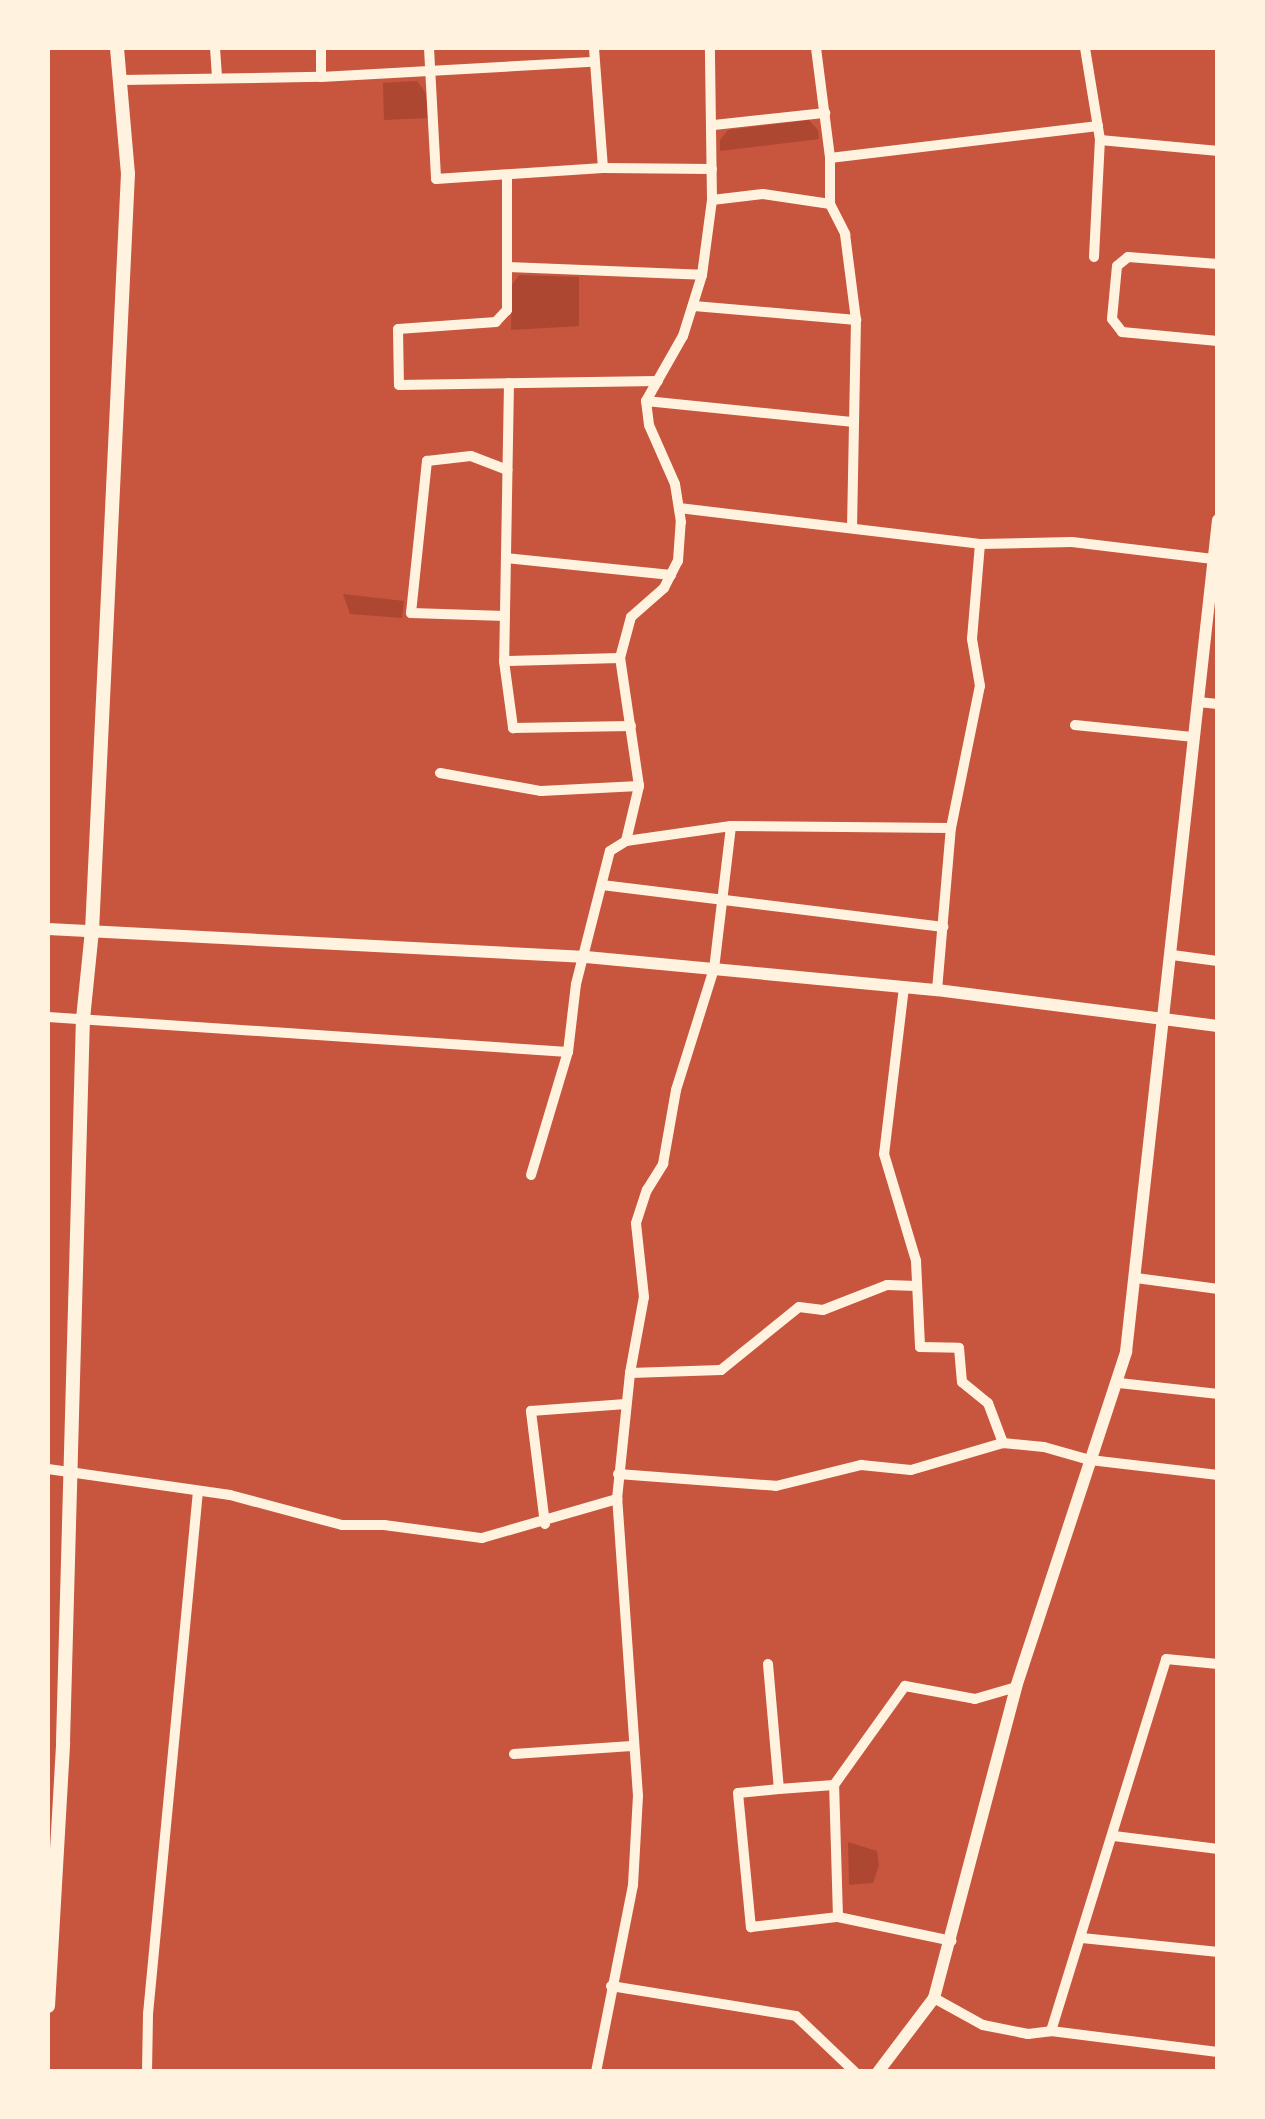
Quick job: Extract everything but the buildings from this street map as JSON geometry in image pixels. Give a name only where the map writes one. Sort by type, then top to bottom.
[{"type":"main road","points":[[48,2006],[72,1475],[83,1019],[92,932],[128,174],[118,48]]},
{"type":"street","points":[[214,48],[217,78]]},
{"type":"street","points":[[320,48],[320,77]]},
{"type":"street","points":[[429,48],[436,178],[602,168],[712,169]]},
{"type":"street","points":[[594,48],[602,168]]},
{"type":"street","points":[[626,841],[639,786],[620,658],[632,617],[664,588],[678,560],[679,508],[675,484],[649,425],[646,401],[683,336],[702,275],[712,200],[710,48]]},
{"type":"street","points":[[816,48],[830,158],[830,204],[844,234],[856,320],[852,528]]},
{"type":"street","points":[[1084,48],[1100,140],[1094,256]]},
{"type":"street","points":[[122,80],[320,77],[592,62]]},
{"type":"street","points":[[714,125],[824,113]]},
{"type":"street","points":[[830,158],[1098,126]]},
{"type":"street","points":[[1100,140],[1218,150]]},
{"type":"street","points":[[506,175],[507,310],[496,322],[398,329],[399,385],[658,381]]},
{"type":"street","points":[[712,200],[764,194],[830,204]]},
{"type":"street","points":[[1218,264],[1128,257],[1117,266],[1112,319],[1122,332],[1218,341]]},
{"type":"street","points":[[507,267],[702,275]]},
{"type":"street","points":[[694,306],[856,320]]},
{"type":"street","points":[[509,383],[504,662],[512,728],[632,726]]},
{"type":"street","points":[[646,401],[854,422]]},
{"type":"street","points":[[504,616],[411,613],[427,461],[471,456],[507,470]]},
{"type":"street","points":[[679,508],[980,544],[1072,542],[1212,559]]},
{"type":"street","points":[[878,2072],[934,1998],[1016,1688],[1119,1383],[1136,1278],[1218,520]]},
{"type":"street","points":[[937,990],[951,828],[980,686],[972,640],[980,544]]},
{"type":"street","points":[[506,558],[671,576]]},
{"type":"street","points":[[504,662],[620,658]]},
{"type":"street","points":[[1198,702],[1218,704]]},
{"type":"street","points":[[1075,725],[1194,737]]},
{"type":"street","points":[[440,773],[540,791],[639,786]]},
{"type":"street","points":[[531,1175],[568,1052],[576,984],[586,957],[610,851],[626,841],[731,826],[951,828]]},
{"type":"street","points":[[596,2072],[633,1885],[638,1796],[617,1499],[630,1373],[644,1296],[636,1223],[647,1190],[663,1164],[676,1090],[714,969],[731,826]]},
{"type":"street","points":[[602,885],[943,927]]},
{"type":"street","points":[[48,929],[586,957],[937,990],[1218,1026]]},
{"type":"street","points":[[1172,955],[1218,960]]},
{"type":"street","points":[[904,987],[884,1154],[916,1261],[920,1346],[958,1348],[962,1382],[988,1403],[1002,1443]]},
{"type":"street","points":[[48,1017],[568,1052]]},
{"type":"street","points":[[1136,1278],[1218,1289]]},
{"type":"street","points":[[630,1373],[721,1370],[799,1308],[823,1310],[887,1285],[917,1286]]},
{"type":"street","points":[[1119,1383],[1218,1394]]},
{"type":"street","points":[[544,1524],[530,1411],[626,1404]]},
{"type":"street","points":[[618,1474],[776,1486],[861,1465],[911,1470],[1002,1443],[1044,1448],[1090,1460],[1218,1475]]},
{"type":"street","points":[[48,1469],[293,1509],[342,1525],[384,1525],[482,1538],[544,1524],[617,1499]]},
{"type":"street","points":[[147,2072],[148,2014],[198,1491]]},
{"type":"street","points":[[1051,2032],[1166,1659],[1218,1664]]},
{"type":"street","points":[[768,1664],[779,1789]]},
{"type":"street","points":[[838,1918],[834,1785],[905,1686],[976,1699],[1016,1688]]},
{"type":"street","points":[[514,1754],[632,1746]]},
{"type":"street","points":[[834,1785],[738,1793],[752,1927],[838,1918],[952,1940]]},
{"type":"street","points":[[1114,1836],[1218,1849]]},
{"type":"street","points":[[1082,1938],[1218,1952]]},
{"type":"street","points":[[612,1986],[796,2016],[855,2072]]},
{"type":"street","points":[[934,1998],[984,2025],[1028,2034],[1051,2032],[1218,2052]]},
{"type":"shaded area","points":[[417,81],[426,93],[428,118],[384,120],[383,83]]},
{"type":"shaded area","points":[[809,120],[818,130],[819,139],[720,151],[720,140],[728,130]]},
{"type":"shaded area","points":[[519,275],[579,277],[579,326],[511,330],[512,285]]},
{"type":"shaded area","points":[[343,594],[404,601],[402,618],[350,614]]},
{"type":"shaded area","points":[[848,1842],[877,1851],[879,1865],[873,1883],[849,1885]]}]
